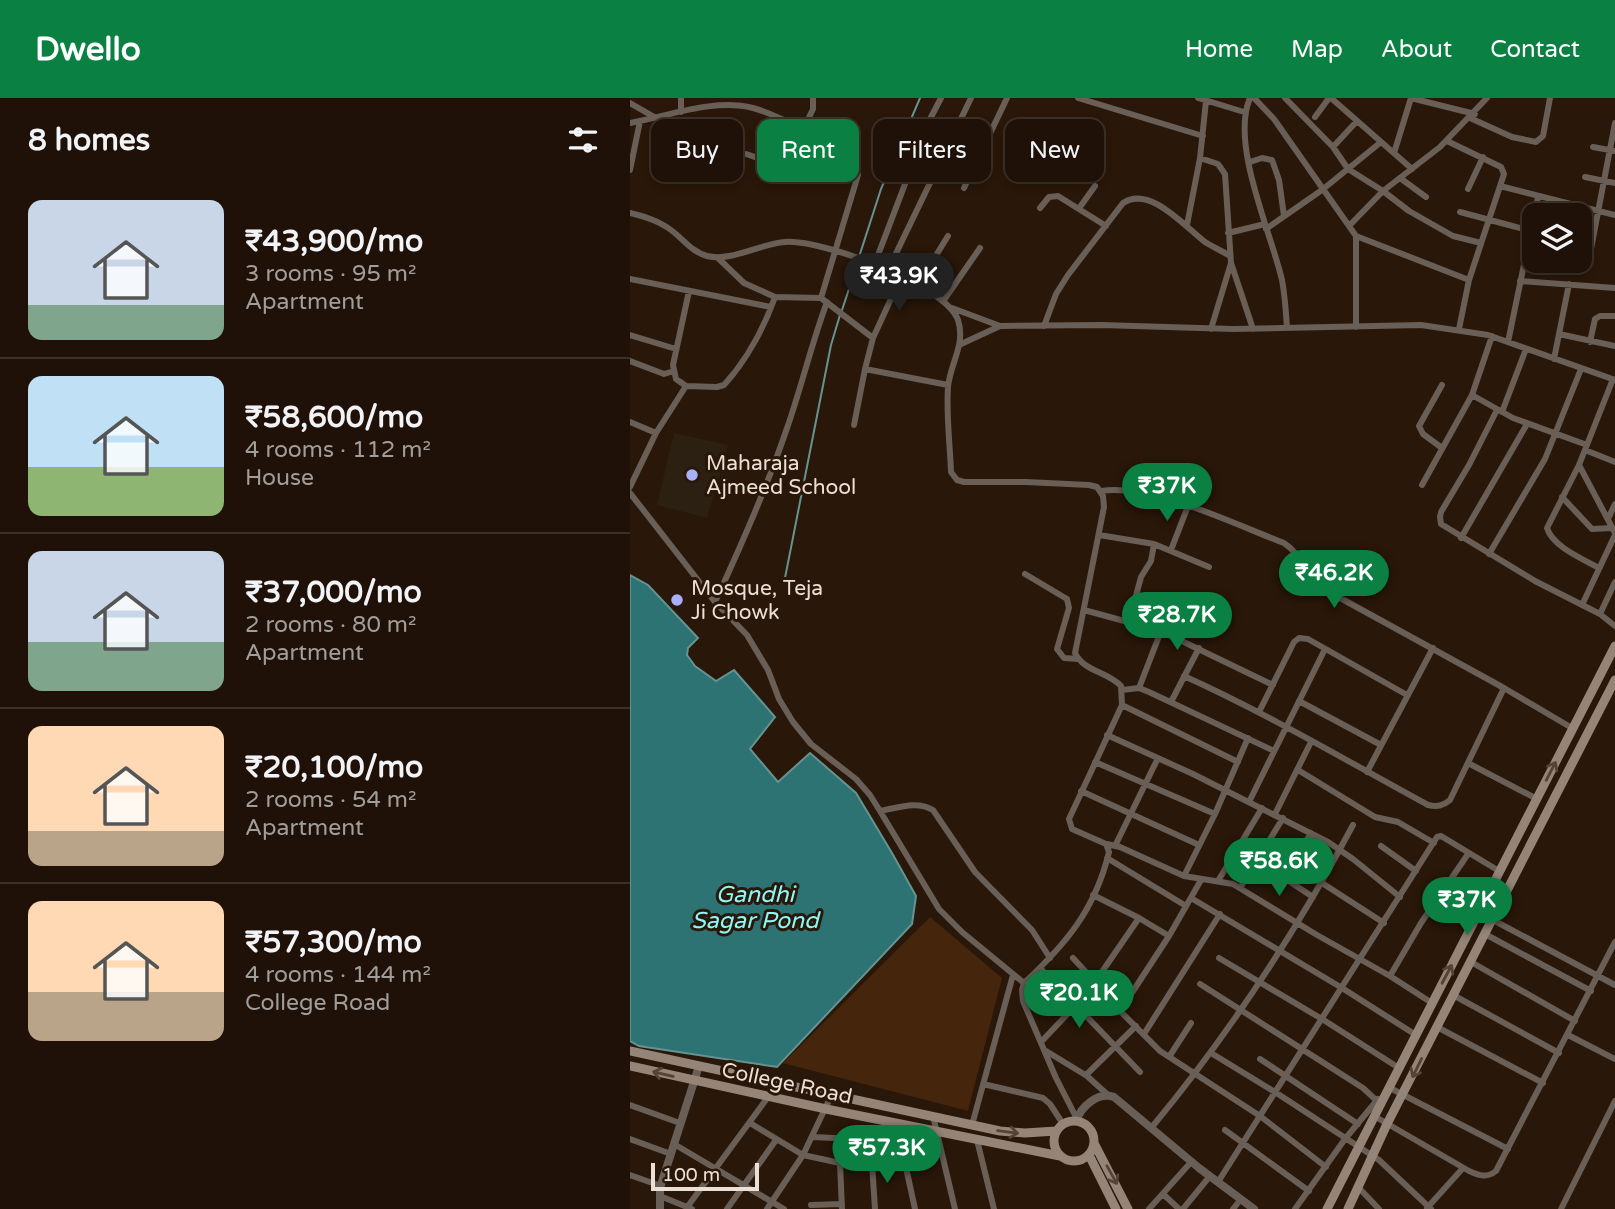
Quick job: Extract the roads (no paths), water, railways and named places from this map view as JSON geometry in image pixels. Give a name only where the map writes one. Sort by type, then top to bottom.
[{"type":"main road","points":[[1327,1209],[1615,646]]},
{"type":"main road","points":[[1597,681],[1604,687],[1613,683]]},
{"type":"main road","points":[[1348,1209],[1387,1124],[1613,683]]},
{"type":"main road","points":[[1588,698],[1597,701],[1601,706]]},
{"type":"main road","points":[[1513,845],[1527,851]]},
{"type":"main road","name":"College Road","points":[[630,1051],[1012,1133],[1059,1128]]},
{"type":"main road","name":"College Road","points":[[630,1066],[695,1082],[1060,1156]]},
{"type":"main road","points":[[1094,1143],[1088,1155],[1077,1161],[1060,1156],[1054,1144],[1059,1128],[1076,1119],[1091,1130],[1094,1143],[1128,1209]]},
{"type":"main road","points":[[1088,1155],[1116,1209]]},
{"type":"street","points":[[681,98],[681,112]]},
{"type":"street","points":[[808,119],[813,109],[813,98]]},
{"type":"street","points":[[873,263],[929,121],[941,98]]},
{"type":"street","points":[[960,119],[971,98]]},
{"type":"street","points":[[991,129],[1007,98]]},
{"type":"street","points":[[1078,98],[1202,136]]},
{"type":"street","points":[[1287,328],[1282,282],[1258,204],[1243,123],[1244,112],[1252,98],[1274,119],[1356,236],[1469,280]]},
{"type":"street","points":[[1285,98],[1333,147],[1348,169],[1409,211],[1453,236],[1481,243]]},
{"type":"street","points":[[1315,117],[1330,98],[1412,169]]},
{"type":"street","points":[[1394,153],[1411,98],[1442,105],[1472,116],[1512,137],[1536,142],[1543,136],[1550,98]]},
{"type":"street","points":[[1442,105],[1446,98]]},
{"type":"street","points":[[1349,226],[1383,191],[1447,141],[1487,98]]},
{"type":"street","points":[[1186,225],[1200,158],[1202,99],[1244,112]]},
{"type":"street","points":[[630,103],[656,118]]},
{"type":"street","points":[[630,123],[723,105],[737,105],[781,119]]},
{"type":"street","points":[[630,170],[640,121]]},
{"type":"street","points":[[1333,147],[1357,121]]},
{"type":"street","points":[[1592,235],[1603,180],[1613,150],[1615,123]]},
{"type":"street","points":[[1447,141],[1483,157],[1503,170],[1469,280],[1459,330]]},
{"type":"street","points":[[1228,233],[1266,226],[1284,216],[1322,190],[1381,142]]},
{"type":"street","points":[[1593,147],[1613,150]]},
{"type":"street","points":[[746,154],[757,158]]},
{"type":"street","points":[[1468,189],[1483,157]]},
{"type":"street","points":[[1200,158],[1218,164],[1225,174],[1231,259],[1253,329]]},
{"type":"street","points":[[1250,162],[1262,158],[1272,160],[1279,180],[1284,216]]},
{"type":"street","points":[[1585,177],[1615,183]]},
{"type":"street","points":[[1400,178],[1426,197]]},
{"type":"street","points":[[715,602],[745,538],[786,431],[856,182]]},
{"type":"street","points":[[887,270],[930,182]]},
{"type":"street","points":[[964,188],[967,182]]},
{"type":"street","points":[[1080,207],[1095,186]]},
{"type":"street","points":[[1500,186],[1615,215]]},
{"type":"street","points":[[1040,208],[1053,195],[1080,207],[1106,226]]},
{"type":"street","points":[[1537,203],[1538,197]]},
{"type":"street","points":[[1044,326],[1056,294],[1123,204],[1136,198],[1164,208],[1231,259]]},
{"type":"street","points":[[1460,212],[1522,228]]},
{"type":"street","points":[[630,213],[666,226],[690,249],[718,258],[727,258],[759,246],[787,242],[809,243],[873,263],[944,300],[952,308],[958,321],[959,345],[948,385],[951,472],[957,480],[1089,485],[1101,491],[1104,507],[1076,645],[1075,653],[1078,659]]},
{"type":"street","points":[[917,286],[948,236]]},
{"type":"street","points":[[1356,236],[1356,327]]},
{"type":"street","points":[[944,300],[980,248]]},
{"type":"street","points":[[718,258],[744,284],[775,297],[824,300],[873,338]]},
{"type":"street","points":[[1211,329],[1231,259]]},
{"type":"street","points":[[1508,342],[1522,273]]},
{"type":"street","points":[[854,425],[864,369],[873,338],[901,277]]},
{"type":"street","points":[[630,279],[771,307]]},
{"type":"street","points":[[1520,281],[1615,288]]},
{"type":"street","points":[[1554,359],[1569,284]]},
{"type":"street","points":[[689,291],[673,365],[676,379],[686,386],[724,385],[751,348],[775,297]]},
{"type":"street","points":[[952,308],[1000,326],[1253,329],[1421,325],[1492,336],[1614,380],[1578,465],[1548,523],[1549,534],[1567,549],[1599,568]]},
{"type":"street","points":[[1590,342],[1597,317],[1615,316]]},
{"type":"street","points":[[959,345],[1000,326]]},
{"type":"street","points":[[1559,334],[1615,346]]},
{"type":"street","points":[[630,335],[676,349]]},
{"type":"street","points":[[1422,485],[1472,395],[1492,336]]},
{"type":"street","points":[[1526,349],[1500,411],[1440,517],[1441,524],[1489,554],[1600,614],[1615,626]]},
{"type":"street","points":[[630,361],[664,374],[674,371]]},
{"type":"street","points":[[864,369],[948,385]]},
{"type":"street","points":[[1489,554],[1533,482],[1557,434],[1581,369]]},
{"type":"street","points":[[1442,385],[1419,426],[1423,434],[1442,448]]},
{"type":"street","points":[[630,487],[656,432],[686,386]]},
{"type":"street","points":[[1472,395],[1527,424],[1557,434],[1615,462]]},
{"type":"street","points":[[630,422],[656,432]]},
{"type":"street","points":[[1461,538],[1527,424]]},
{"type":"street","points":[[1578,465],[1614,532],[1582,605]]},
{"type":"street","points":[[1101,491],[1126,490],[1188,506],[1284,543],[1296,550],[1313,580],[1322,588],[1572,728]]},
{"type":"street","points":[[630,493],[715,602],[747,635],[768,670],[779,699],[793,722],[811,744],[856,779],[870,795],[939,909],[1024,983]]},
{"type":"street","points":[[1562,497],[1592,529],[1614,532]]},
{"type":"street","points":[[1608,519],[1615,504]]},
{"type":"street","points":[[630,511],[639,506]]},
{"type":"street","points":[[1171,550],[1188,506]]},
{"type":"street","points":[[1099,535],[1154,544],[1209,567]]},
{"type":"street","points":[[1129,622],[1141,577],[1151,561],[1154,544]]},
{"type":"street","points":[[1025,574],[1068,599],[1069,608],[1057,649],[1064,658],[1078,659],[1114,679],[1122,690],[1122,705],[1071,811],[1069,824],[1076,832],[1184,876],[1233,884],[1432,1003]]},
{"type":"street","points":[[1600,614],[1615,582]]},
{"type":"street","points":[[1084,610],[1161,631],[1273,685]]},
{"type":"street","points":[[1139,688],[1161,631]]},
{"type":"street","points":[[1259,712],[1294,642],[1299,638],[1308,639],[1407,695]]},
{"type":"street","points":[[1171,702],[1199,648]]},
{"type":"street","points":[[1367,772],[1433,648]]},
{"type":"street","points":[[1249,802],[1325,649]]},
{"type":"street","points":[[1184,676],[1287,726],[1311,742],[1428,805],[1435,806],[1444,805],[1450,800],[1504,688]]},
{"type":"street","points":[[1122,690],[1139,688],[1274,751]]},
{"type":"street","points":[[1299,701],[1381,745]]},
{"type":"street","points":[[1122,705],[1238,762]]},
{"type":"street","points":[[1107,736],[1226,790],[1311,833],[1340,849],[1400,897]]},
{"type":"street","points":[[1184,876],[1248,738]]},
{"type":"street","points":[[1240,888],[1279,816],[1311,742]]},
{"type":"street","points":[[1115,846],[1158,758]]},
{"type":"street","points":[[1095,762],[1215,814]]},
{"type":"street","points":[[1468,763],[1536,799]]},
{"type":"street","points":[[1298,770],[1375,817],[1398,822],[1434,843]]},
{"type":"street","points":[[1081,791],[1199,845]]},
{"type":"street","points":[[880,811],[914,804],[925,805],[933,810],[975,872],[1032,930],[1050,958]]},
{"type":"street","points":[[1218,881],[1262,808]]},
{"type":"street","points":[[1153,1127],[1195,1075],[1261,982],[1322,883],[1353,825]]},
{"type":"street","points":[[1284,878],[1311,833]]},
{"type":"street","points":[[1163,1194],[1181,1209],[1214,1179],[1243,1143],[1437,837],[1441,836],[1499,871]]},
{"type":"street","points":[[1106,844],[1109,852],[1107,859],[1084,917],[1066,943],[1024,983],[1022,990],[1023,1002],[1076,1119],[1094,1099],[1108,1095]]},
{"type":"street","points":[[1381,846],[1416,871]]},
{"type":"street","points":[[1390,976],[1421,923],[1468,854]]},
{"type":"street","points":[[1107,859],[1186,906]]},
{"type":"street","points":[[1257,860],[1313,897]]},
{"type":"street","points":[[1120,1011],[1169,936],[1200,880]]},
{"type":"street","points":[[1322,883],[1384,923]]},
{"type":"street","points":[[1093,895],[1169,936]]},
{"type":"street","points":[[1191,898],[1416,1035]]},
{"type":"street","points":[[1478,912],[1615,985]]},
{"type":"street","points":[[1144,1034],[1220,915]]},
{"type":"street","points":[[1095,982],[1139,918]]},
{"type":"street","points":[[1485,934],[1591,991]]},
{"type":"street","points":[[1374,1116],[1463,1168],[1478,1175],[1491,1175],[1496,1171],[1544,1083],[1615,942]]},
{"type":"street","points":[[1073,958],[1120,1011],[1169,1057],[1260,1116],[1326,1167]]},
{"type":"street","points":[[1219,958],[1399,1068]]},
{"type":"street","points":[[1471,962],[1575,1021]]},
{"type":"street","points":[[1040,968],[1140,1072]]},
{"type":"street","points":[[972,1125],[1013,975]]},
{"type":"street","points":[[1200,984],[1303,1049],[1383,1095],[1403,1095],[1508,1149]]},
{"type":"street","points":[[1453,995],[1559,1053]]},
{"type":"street","points":[[1042,1041],[1075,1006]]},
{"type":"street","points":[[1169,1057],[1191,1023]]},
{"type":"street","points":[[1086,1075],[1136,1026]]},
{"type":"street","points":[[1437,1027],[1544,1083]]},
{"type":"street","points":[[1568,1035],[1615,1059]]},
{"type":"street","points":[[1046,1051],[1086,1075],[1108,1095],[1120,1100],[1254,1209]]},
{"type":"street","points":[[1211,1053],[1372,1156],[1428,1208],[1463,1168]]},
{"type":"street","points":[[1261,1059],[1358,1124]]},
{"type":"street","points":[[660,1209],[661,1186],[699,1066]]},
{"type":"street","points":[[983,1084],[1043,1098],[1059,1128]]},
{"type":"street","points":[[767,1209],[803,1155],[832,1094]]},
{"type":"street","points":[[1295,1209],[1346,1139],[1383,1095]]},
{"type":"street","points":[[660,1196],[690,1208],[768,1097]]},
{"type":"street","points":[[1562,1209],[1615,1101]]},
{"type":"street","points":[[630,1105],[677,1122]]},
{"type":"street","points":[[933,1116],[955,1209]]},
{"type":"street","points":[[750,1123],[803,1155],[840,1163],[905,1163]]},
{"type":"street","points":[[901,1124],[905,1163],[915,1209]]},
{"type":"street","points":[[1225,1130],[1309,1191]]},
{"type":"street","points":[[812,1137],[902,1141]]},
{"type":"street","points":[[630,1139],[671,1154]]},
{"type":"street","points":[[727,1209],[776,1140]]},
{"type":"street","points":[[977,1140],[993,1209]]},
{"type":"street","points":[[674,1144],[784,1209]]},
{"type":"street","points":[[1149,1209],[1192,1161]]},
{"type":"street","points":[[811,1205],[842,1206],[840,1163]]},
{"type":"street","points":[[872,1163],[875,1209]]},
{"type":"street","points":[[630,1175],[661,1186]]},
{"type":"street","points":[[1358,1187],[1379,1209]]},
{"type":"street","points":[[1233,1209],[1241,1199]]},
{"type":"water","name":"Gandhi Sagar Pond","points":[[630,575],[648,585],[698,638],[688,648],[687,655],[695,666],[716,681],[734,670],[775,717],[750,749],[778,782],[810,753],[856,793],[916,896],[912,924],[777,1067],[639,1046],[630,1041]]},
{"type":"waterway","points":[[859,257],[881,189],[920,98]]},
{"type":"waterway","points":[[842,310],[858,262]]},
{"type":"waterway","points":[[785,578],[831,345],[840,315]]},
{"type":"place","name":"Maharaja Ajmeed School","points":[[692,475]]},
{"type":"place","name":"Mosque, Teja Ji Chowk","points":[[677,600]]}]
